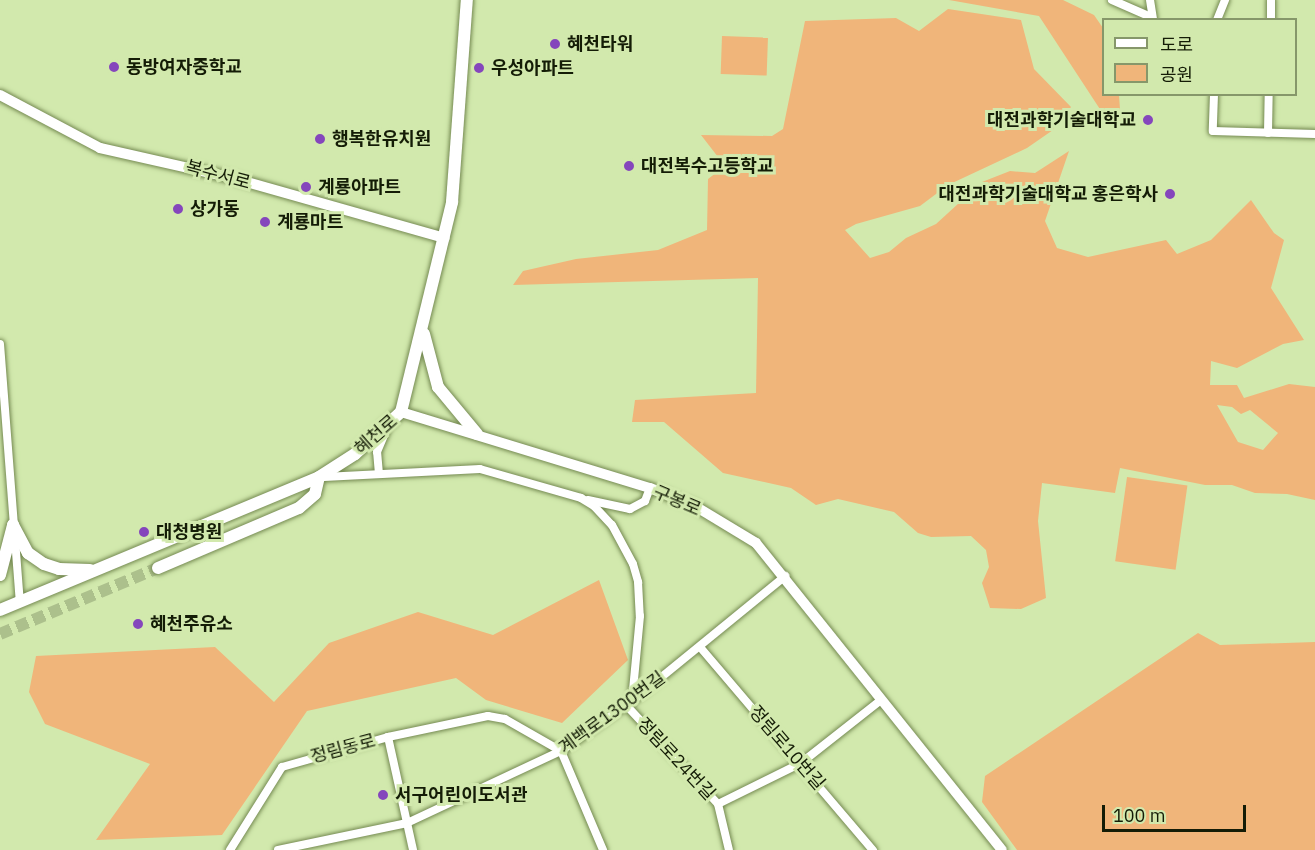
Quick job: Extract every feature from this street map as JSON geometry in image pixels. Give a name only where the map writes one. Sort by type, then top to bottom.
[{"type":"main road","name":"혜천로","points":[[0,610],[319,477],[354,454],[401,412],[423,331],[452,202],[467,0]]},
{"type":"main road","points":[[423,331],[438,387],[477,434]]},
{"type":"main road","points":[[158,568],[299,508],[315,494],[319,477]]},
{"type":"main road","points":[[13,525],[28,553],[44,564],[59,569],[95,571]]},
{"type":"main road","points":[[0,575],[13,525]]},
{"type":"main road","points":[[0,600],[20,602]]},
{"type":"street","points":[[1112,0],[1152,18]]},
{"type":"street","points":[[1150,0],[1152,18]]},
{"type":"street","points":[[1218,18],[1225,0]]},
{"type":"street","points":[[1271,0],[1271,18]]},
{"type":"street","name":"복수서로","points":[[0,95],[100,148],[229,177],[445,238]]},
{"type":"street","points":[[1214,96],[1213,131],[1315,134]]},
{"type":"street","points":[[1268,133],[1269,96]]},
{"type":"street","points":[[0,344],[20,602]]},
{"type":"street","name":"구봉로","points":[[401,412],[650,488],[726,523],[756,543],[785,576],[1002,850]]},
{"type":"street","points":[[379,474],[377,452],[390,422]]},
{"type":"street","name":"정림로24번길","points":[[319,477],[480,469],[581,498],[612,525],[633,564],[638,582],[640,616],[629,703],[718,804],[729,850]]},
{"type":"street","points":[[581,498],[630,509],[645,501],[650,488]]},
{"type":"street","name":"계백로1300번길","points":[[278,850],[407,823],[561,751],[629,703],[785,576]]},
{"type":"street","name":"정림로10번길","points":[[700,647],[873,850]]},
{"type":"street","points":[[718,804],[801,763],[881,700]]},
{"type":"street","points":[[388,737],[488,716],[505,719],[561,751],[603,850]]},
{"type":"street","name":"정림동로","points":[[230,850],[282,767],[388,737],[413,850]]},
{"type":"green space","points":[[949,0],[1063,0],[1094,15],[1102,27],[1102,96],[1119,96],[1121,124],[1109,123],[1039,16]]},
{"type":"green space","points":[[948,9],[1021,20],[1034,69],[1071,107],[1053,130],[1027,148],[948,185],[920,206],[856,224],[845,230],[870,258],[889,252],[906,238],[936,224],[982,182],[1010,171],[1035,173],[1069,151],[1045,221],[1057,248],[1088,257],[1166,240],[1177,254],[1211,240],[1251,200],[1274,233],[1284,240],[1271,288],[1304,340],[1283,344],[1237,368],[1211,361],[1210,385],[1237,385],[1244,398],[1289,384],[1315,387],[1315,500],[1287,494],[1255,493],[1232,485],[1205,485],[1120,468],[1115,493],[1042,483],[1038,521],[1046,598],[1021,609],[990,608],[982,583],[989,567],[986,550],[971,536],[931,537],[918,533],[894,512],[838,499],[816,505],[791,488],[723,473],[664,422],[632,422],[635,400],[756,393],[758,278],[513,285],[523,271],[576,259],[658,250],[707,230],[708,179],[725,166],[701,135],[772,136],[783,129],[805,21],[896,18],[919,31]],"holes":[[[1217,405],[1232,407],[1241,414],[1250,410],[1278,433],[1263,450],[1238,442]]]},
{"type":"green space","points":[[722,36],[768,38],[767,76],[721,74]]},
{"type":"green space","points":[[1127,477],[1187,485],[1176,570],[1115,561]]},
{"type":"green space","points":[[599,580],[628,660],[562,723],[486,700],[456,678],[307,711],[222,835],[96,840],[150,764],[45,724],[29,692],[36,656],[215,647],[274,702],[329,643],[418,612],[493,635]]},
{"type":"green space","points":[[1198,633],[1220,645],[1315,642],[1315,850],[1017,850],[982,802],[985,776]]},
{"type":"tunnel","points":[[0,634],[158,568]]},
{"type":"place","name":"혜천타워","points":[[555,44]]},
{"type":"place","name":"동방여자중학교","points":[[114,67]]},
{"type":"place","name":"우성아파트","points":[[479,68]]},
{"type":"place","name":"대전과학기술대학교","points":[[1148,120]]},
{"type":"place","name":"행복한유치원","points":[[320,139]]},
{"type":"place","name":"대전복수고등학교","points":[[629,166]]},
{"type":"place","name":"계룡아파트","points":[[306,187]]},
{"type":"place","name":"대전과학기술대학교 홍은학사","points":[[1170,194]]},
{"type":"place","name":"상가동","points":[[178,209]]},
{"type":"place","name":"계룡마트","points":[[265,222]]},
{"type":"place","name":"대청병원","points":[[144,532]]},
{"type":"place","name":"혜천주유소","points":[[138,624]]},
{"type":"place","name":"서구어린이도서관","points":[[383,795]]}]
